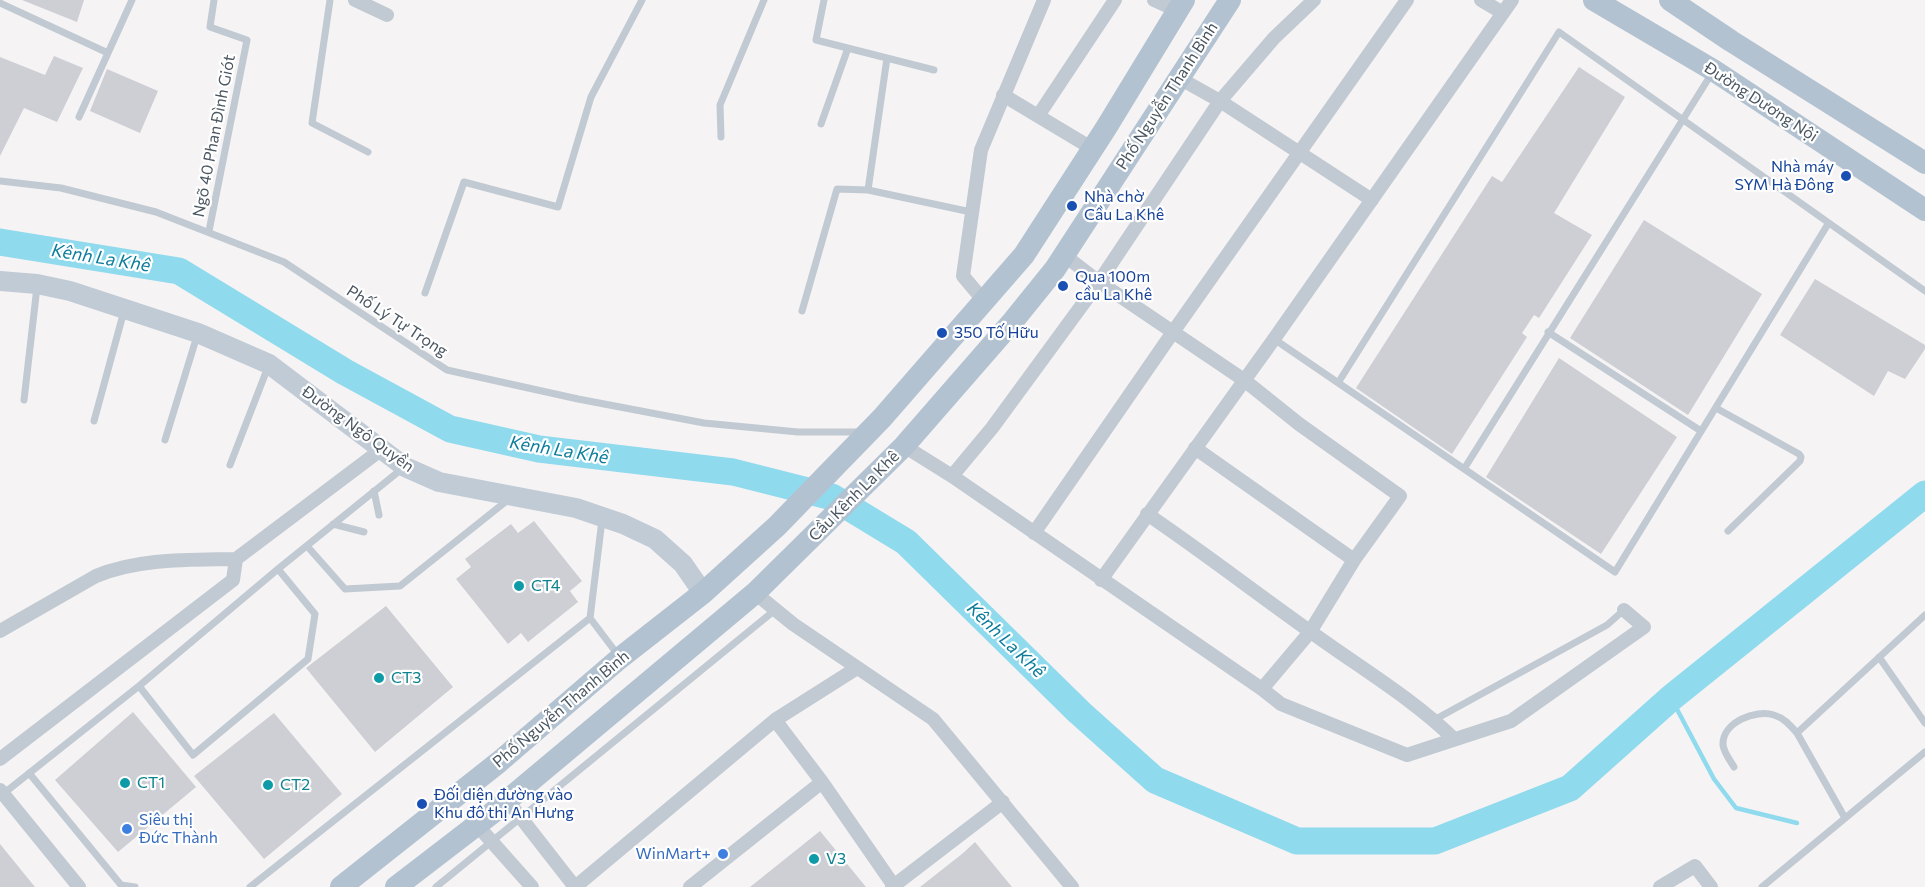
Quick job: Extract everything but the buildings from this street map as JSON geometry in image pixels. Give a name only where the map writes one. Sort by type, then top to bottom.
[{"type":"main road","name":"Phố Nguyễn Thanh Bình","points":[[904,446],[1013,321],[1064,255],[1230,0]]},
{"type":"main road","name":"Đường Dương Nội","points":[[1594,0],[1713,70],[1925,210]]},
{"type":"main road","points":[[1670,0],[1925,163]]},
{"type":"main road","name":"Phố Nguyễn Thanh Bình","points":[[868,432],[1024,255],[1093,149],[1181,6]]},
{"type":"main road","points":[[1713,70],[1731,41]]},
{"type":"main road","name":"Cầu Kênh La Khê","points":[[777,526],[868,432]]},
{"type":"main road","name":"Cầu Kênh La Khê","points":[[755,594],[904,446]]},
{"type":"main road","name":"Phố Nguyễn Thanh Bình","points":[[341,887],[499,762],[621,658],[703,593],[777,526]]},
{"type":"main road","points":[[396,887],[484,833],[514,809],[755,594]]},
{"type":"street","points":[[355,0],[387,15]]},
{"type":"street","points":[[984,301],[963,276],[981,150],[1044,0]]},
{"type":"street","points":[[1038,116],[1115,0]]},
{"type":"street","points":[[1154,0],[1181,6]]},
{"type":"street","points":[[952,476],[992,428],[1099,282],[1220,101],[1274,38],[1314,0]]},
{"type":"street","points":[[1035,533],[1173,332],[1407,0]]},
{"type":"street","points":[[1481,0],[1503,13]]},
{"type":"street","points":[[1101,580],[1274,339],[1512,0]]},
{"type":"street","points":[[1179,78],[1220,101],[1372,200]]},
{"type":"street","points":[[1003,95],[1093,149]]},
{"type":"street","points":[[1064,255],[1099,282],[1244,380],[1299,424],[1400,496],[1354,560],[1310,632],[1262,689]]},
{"type":"street","name":"Đường Ngô Quyền","points":[[0,281],[37,284],[70,291],[198,333],[268,364],[405,467],[439,482],[576,508],[623,524],[655,539],[683,564],[703,593]]},
{"type":"street","points":[[904,446],[952,476],[1281,704],[1407,755],[1511,721],[1644,627],[1624,610]]},
{"type":"street","points":[[1195,448],[1354,560]]},
{"type":"street","points":[[0,631],[106,571],[183,560],[236,559],[382,449]]},
{"type":"street","points":[[1147,514],[1192,544],[1434,720],[1454,739]]},
{"type":"street","points":[[0,759],[232,580],[236,559]]},
{"type":"street","points":[[755,594],[793,624],[933,719],[1072,887]]},
{"type":"street","points":[[514,809],[575,887],[775,720],[857,668]]},
{"type":"street","points":[[775,720],[822,783],[893,886],[1004,802]]},
{"type":"street","points":[[690,887],[822,783]]},
{"type":"street","points":[[2,792],[79,887]]},
{"type":"street","points":[[484,833],[532,887]]},
{"type":"street","points":[[1660,887],[1695,866],[1711,887]]},
{"type":"lane","points":[[79,117],[132,0]]},
{"type":"lane","name":"Ngõ 40 Phan Đình Giót","points":[[209,231],[247,40],[210,27],[214,0]]},
{"type":"lane","points":[[330,0],[312,123],[368,152]]},
{"type":"lane","points":[[425,293],[464,182],[558,207],[591,97],[642,0]]},
{"type":"lane","points":[[721,137],[720,105],[764,0]]},
{"type":"lane","points":[[824,0],[816,40],[934,70]]},
{"type":"lane","points":[[0,3],[108,53]]},
{"type":"lane","points":[[1338,383],[1558,32],[1925,291]]},
{"type":"lane","points":[[821,124],[848,48]]},
{"type":"lane","points":[[868,190],[887,58]]},
{"type":"lane","points":[[1464,469],[1713,70]]},
{"type":"lane","name":"Phố Lý Tự Trọng","points":[[0,182],[61,188],[156,212],[284,262],[447,370],[578,399],[704,423],[798,432],[868,432]]},
{"type":"lane","points":[[802,311],[837,189],[868,190],[971,212]]},
{"type":"lane","points":[[1274,339],[1615,572],[1828,224]]},
{"type":"lane","points":[[24,400],[37,284]]},
{"type":"lane","points":[[94,421],[125,309]]},
{"type":"lane","points":[[1548,332],[1701,431]]},
{"type":"lane","points":[[165,440],[198,333]]},
{"type":"lane","points":[[230,465],[268,364]]},
{"type":"lane","points":[[1716,408],[1801,457],[1800,461],[1728,531]]},
{"type":"lane","points":[[2,792],[139,686],[278,568],[405,467]]},
{"type":"lane","points":[[374,491],[379,515]]},
{"type":"lane","points":[[308,546],[345,589],[400,586],[513,496]]},
{"type":"lane","points":[[250,887],[590,618],[603,518]]},
{"type":"lane","points":[[333,524],[364,532]]},
{"type":"lane","points":[[139,686],[193,755],[308,659],[315,614],[278,568]]},
{"type":"lane","points":[[514,809],[775,610]]},
{"type":"lane","points":[[1434,720],[1607,625],[1624,610]]},
{"type":"lane","points":[[1797,733],[1925,615]]},
{"type":"lane","points":[[590,618],[621,658]]},
{"type":"lane","points":[[1879,657],[1925,723]]},
{"type":"lane","points":[[1734,767],[1723,745],[1730,728],[1752,714],[1764,713],[1776,716],[1786,721],[1797,733],[1845,818]]},
{"type":"lane","points":[[1761,887],[1925,752]]},
{"type":"lane","points":[[29,773],[120,886],[135,887]]},
{"type":"lane","points":[[436,887],[484,833]]},
{"type":"waterway","name":"Kênh La Khê","points":[[0,242],[179,271],[345,372],[450,429],[539,449],[733,472],[832,497],[906,542],[1079,712],[1155,780],[1297,841],[1435,841],[1570,788],[1671,698],[1925,494]]},
{"type":"waterway","points":[[1671,698],[1714,779],[1736,808],[1797,823]]},
{"type":"place","name":"Nhà máy SYM Hà Đông","points":[[1846,176]]},
{"type":"place","name":"Nhà chờ Cầu La Khê","points":[[1072,206]]},
{"type":"place","name":"Qua 100m cầu La Khê","points":[[1063,286]]},
{"type":"place","name":"350 Tố Hữu","points":[[942,333]]},
{"type":"place","name":"CT4","points":[[519,586]]},
{"type":"place","name":"CT3","points":[[379,678]]},
{"type":"place","name":"CT1","points":[[125,783]]},
{"type":"place","name":"CT2","points":[[268,785]]},
{"type":"place","name":"Đối diện đường vào Khu đô thị An Hưng","points":[[422,804]]},
{"type":"place","name":"Siêu thị Đức Thành","points":[[127,829]]},
{"type":"place","name":"WinMart+","points":[[723,854]]},
{"type":"place","name":"V3","points":[[814,859]]}]
